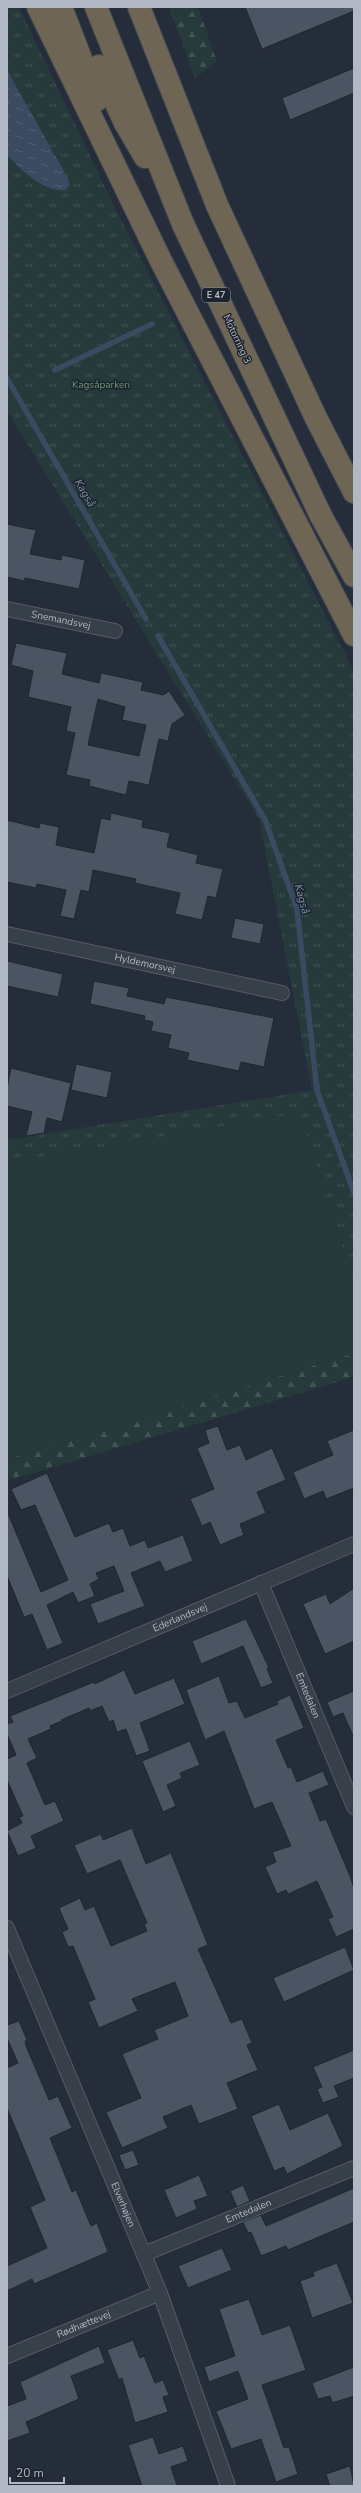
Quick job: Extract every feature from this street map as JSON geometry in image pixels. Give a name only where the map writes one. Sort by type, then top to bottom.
[{"type":"highway","points":[[38,7],[161,261],[354,635]]},
{"type":"highway","points":[[61,7],[161,261]]},
{"type":"highway","points":[[73,7],[125,123],[183,224]]},
{"type":"highway","name":"Motorring 3","points":[[96,7],[183,224],[321,516],[354,576]]},
{"type":"highway","points":[[139,7],[217,205],[316,418],[354,492]]},
{"type":"street","name":"Snemandsvej","points":[[7,609],[115,631]]},
{"type":"street","name":"Hyldemorsvej","points":[[7,934],[282,993]]},
{"type":"street","name":"Ederlandsvej","points":[[7,1691],[354,1544]]},
{"type":"street","name":"Emtedalen","points":[[261,1584],[354,1807]]},
{"type":"street","name":"Elverhøjen","points":[[7,1928],[160,2294],[228,2486]]},
{"type":"street","name":"Emtedalen","points":[[144,2254],[354,2168]]},
{"type":"street","name":"Rødhættevej","points":[[7,2356],[160,2294]]},
{"type":"green space","name":"Kagsåparken","points":[[7,7],[19,7],[116,210],[354,671],[354,1290],[300,1113],[7,1163],[7,1140],[312,1090],[259,819],[7,411]]},
{"type":"green space","points":[[169,7],[198,7],[217,62],[195,78]]},
{"type":"green space","points":[[300,1113],[354,1282],[354,1353],[87,1436],[7,1459],[7,1163]]},
{"type":"green space","points":[[354,1353],[354,1377],[7,1481],[7,1459],[87,1436]]},
{"type":"water","points":[[7,70],[66,175],[70,184],[66,190],[49,188],[41,184],[26,173],[7,155]]},
{"type":"building","points":[[245,7],[354,7],[354,11],[262,49]]},
{"type":"building","points":[[354,68],[354,93],[290,120],[282,98]]},
{"type":"building","points":[[7,524],[36,530],[30,554],[61,560],[62,555],[85,560],[79,589],[25,578],[24,581],[7,577]]},
{"type":"building","points":[[16,643],[67,653],[62,674],[99,683],[101,673],[143,682],[141,690],[163,695],[169,691],[185,715],[172,724],[168,741],[159,739],[149,785],[129,781],[126,795],[89,786],[90,780],[66,775],[75,733],[66,731],[71,707],[28,697],[33,671],[11,665]],"holes":[[[98,699],[125,707],[122,720],[146,725],[139,756],[88,745]]]},
{"type":"building","points":[[111,813],[143,820],[142,827],[170,833],[167,847],[198,855],[196,863],[223,869],[216,898],[208,896],[202,920],[175,914],[180,893],[135,883],[136,879],[93,870],[89,892],[81,890],[74,919],[60,916],[66,890],[37,884],[36,888],[7,882],[7,820],[39,828],[40,823],[59,827],[56,845],[94,853],[101,818],[110,820]]},
{"type":"building","points":[[235,918],[264,924],[260,944],[231,938]]},
{"type":"building","points":[[7,961],[63,974],[58,997],[7,986]]},
{"type":"building","points":[[94,981],[129,988],[127,996],[164,1004],[166,997],[274,1018],[264,1067],[241,1062],[239,1071],[187,1060],[189,1053],[168,1048],[171,1035],[151,1031],[153,1022],[144,1020],[145,1016],[90,1004]]},
{"type":"building","points":[[76,1064],[112,1072],[107,1098],[71,1090]]},
{"type":"building","points":[[11,1068],[71,1083],[62,1122],[47,1118],[44,1133],[26,1136],[32,1112],[7,1106],[7,1088]]},
{"type":"building","points":[[218,1426],[227,1450],[240,1445],[246,1460],[272,1448],[286,1480],[257,1492],[266,1513],[240,1524],[244,1535],[220,1545],[210,1522],[202,1526],[190,1499],[214,1489],[197,1448],[209,1443],[205,1430]]},
{"type":"building","points":[[354,1430],[354,1488],[326,1499],[323,1491],[304,1499],[293,1472],[333,1455],[327,1441]]},
{"type":"building","points":[[47,1473],[75,1537],[109,1523],[113,1532],[123,1528],[130,1546],[145,1540],[148,1548],[183,1535],[193,1561],[165,1572],[160,1561],[131,1573],[145,1606],[98,1624],[90,1604],[124,1591],[114,1566],[96,1573],[99,1579],[90,1584],[95,1596],[78,1603],[73,1592],[47,1605],[63,1643],[47,1650],[32,1614],[24,1617],[7,1576],[7,1511],[41,1592],[68,1580],[35,1505],[21,1510],[11,1489]]},
{"type":"building","points":[[354,1588],[354,1641],[325,1654],[303,1604],[326,1594],[330,1604]]},
{"type":"building","points":[[246,1619],[269,1668],[267,1669],[273,1683],[261,1688],[243,1646],[201,1664],[192,1641]]},
{"type":"building","points":[[124,1670],[135,1694],[174,1678],[185,1704],[140,1723],[150,1751],[136,1756],[126,1729],[117,1732],[113,1720],[109,1722],[102,1706],[90,1711],[89,1708],[61,1720],[62,1721],[50,1726],[51,1729],[28,1739],[37,1758],[27,1763],[45,1805],[55,1801],[64,1821],[31,1836],[36,1848],[18,1856],[7,1831],[22,1823],[19,1817],[23,1816],[7,1780],[7,1759],[16,1755],[7,1734],[7,1724],[13,1722],[10,1716],[94,1682],[95,1684]]},
{"type":"building","points":[[219,1676],[229,1703],[237,1701],[245,1718],[278,1704],[277,1701],[290,1695],[304,1728],[276,1740],[288,1768],[291,1767],[297,1782],[323,1771],[329,1785],[309,1793],[320,1821],[326,1819],[354,1888],[354,1929],[336,1937],[328,1919],[333,1917],[317,1881],[288,1894],[286,1890],[277,1894],[265,1867],[276,1862],[272,1852],[291,1846],[272,1802],[254,1809],[224,1731],[205,1740],[186,1690]]},
{"type":"building","points":[[354,1691],[354,1738],[343,1713],[333,1717],[327,1702]]},
{"type":"building","points":[[190,1741],[200,1765],[180,1773],[182,1778],[167,1785],[176,1806],[163,1812],[142,1761]]},
{"type":"building","points":[[132,1828],[146,1864],[171,1853],[208,1945],[198,1949],[231,2023],[242,2019],[252,2043],[247,2045],[258,2070],[227,2083],[238,2109],[199,2124],[191,2105],[163,2117],[168,2128],[122,2148],[106,2112],[141,2098],[122,2054],[158,2039],[154,2030],[188,2016],[175,1982],[132,1999],[138,2011],[99,2028],[88,2002],[95,1999],[73,1946],[68,1947],[62,1932],[68,1929],[59,1908],[80,1898],[85,1910],[94,1906],[111,1946],[147,1931],[144,1924],[147,1923],[120,1860],[87,1874],[74,1845],[101,1834],[103,1840]]},
{"type":"building","points":[[345,1947],[354,1970],[284,2002],[273,1978]]},
{"type":"building","points":[[19,2021],[27,2040],[25,2041],[26,2046],[49,2100],[58,2096],[72,2128],[50,2138],[72,2192],[76,2190],[91,2226],[97,2223],[108,2252],[34,2284],[32,2279],[7,2291],[7,2266],[47,2248],[30,2207],[45,2200],[7,2108],[7,2068],[18,2063],[7,2038],[7,2025]]},
{"type":"building","points":[[354,2050],[354,2078],[334,2086],[339,2097],[323,2103],[317,2089],[322,2087],[313,2067]]},
{"type":"building","points":[[279,2104],[290,2130],[328,2113],[343,2146],[287,2174],[284,2167],[274,2171],[251,2116]]},
{"type":"building","points":[[133,2150],[139,2165],[125,2170],[119,2155]]},
{"type":"building","points":[[199,2175],[208,2196],[194,2201],[197,2209],[176,2218],[164,2190]]},
{"type":"building","points":[[243,2185],[250,2201],[237,2207],[230,2191]]},
{"type":"building","points":[[354,2188],[354,2222],[288,2250],[286,2246],[261,2256],[251,2232],[248,2233],[243,2222],[261,2215],[266,2226]]},
{"type":"building","points":[[222,2248],[232,2270],[188,2288],[178,2266]]},
{"type":"building","points":[[337,2263],[353,2303],[312,2318],[300,2281],[314,2276],[313,2272]]},
{"type":"building","points":[[249,2299],[262,2335],[290,2325],[306,2370],[262,2385],[284,2448],[289,2447],[298,2474],[276,2482],[261,2439],[231,2449],[216,2411],[248,2399],[238,2371],[209,2382],[204,2367],[235,2356],[219,2309]]},
{"type":"building","points":[[133,2340],[140,2358],[144,2356],[155,2383],[163,2380],[169,2395],[163,2397],[168,2412],[135,2423],[122,2378],[119,2380],[107,2350]]},
{"type":"building","points":[[99,2346],[105,2363],[71,2376],[79,2399],[26,2422],[30,2433],[7,2441],[7,2406],[26,2399],[20,2382]]},
{"type":"building","points":[[354,2367],[354,2396],[335,2402],[332,2402],[330,2396],[318,2399],[312,2383]]},
{"type":"building","points":[[153,2437],[159,2454],[183,2446],[188,2461],[171,2467],[177,2486],[142,2486],[128,2445]]},
{"type":"building","points":[[350,2466],[354,2486],[330,2486],[326,2474]]},
{"type":"waterway","points":[[55,370],[152,324]]},
{"type":"waterway","name":"Kagså","points":[[7,378],[146,619]]},
{"type":"waterway","name":"Kagså","points":[[158,636],[265,820],[297,909],[317,1090],[354,1193]]}]
